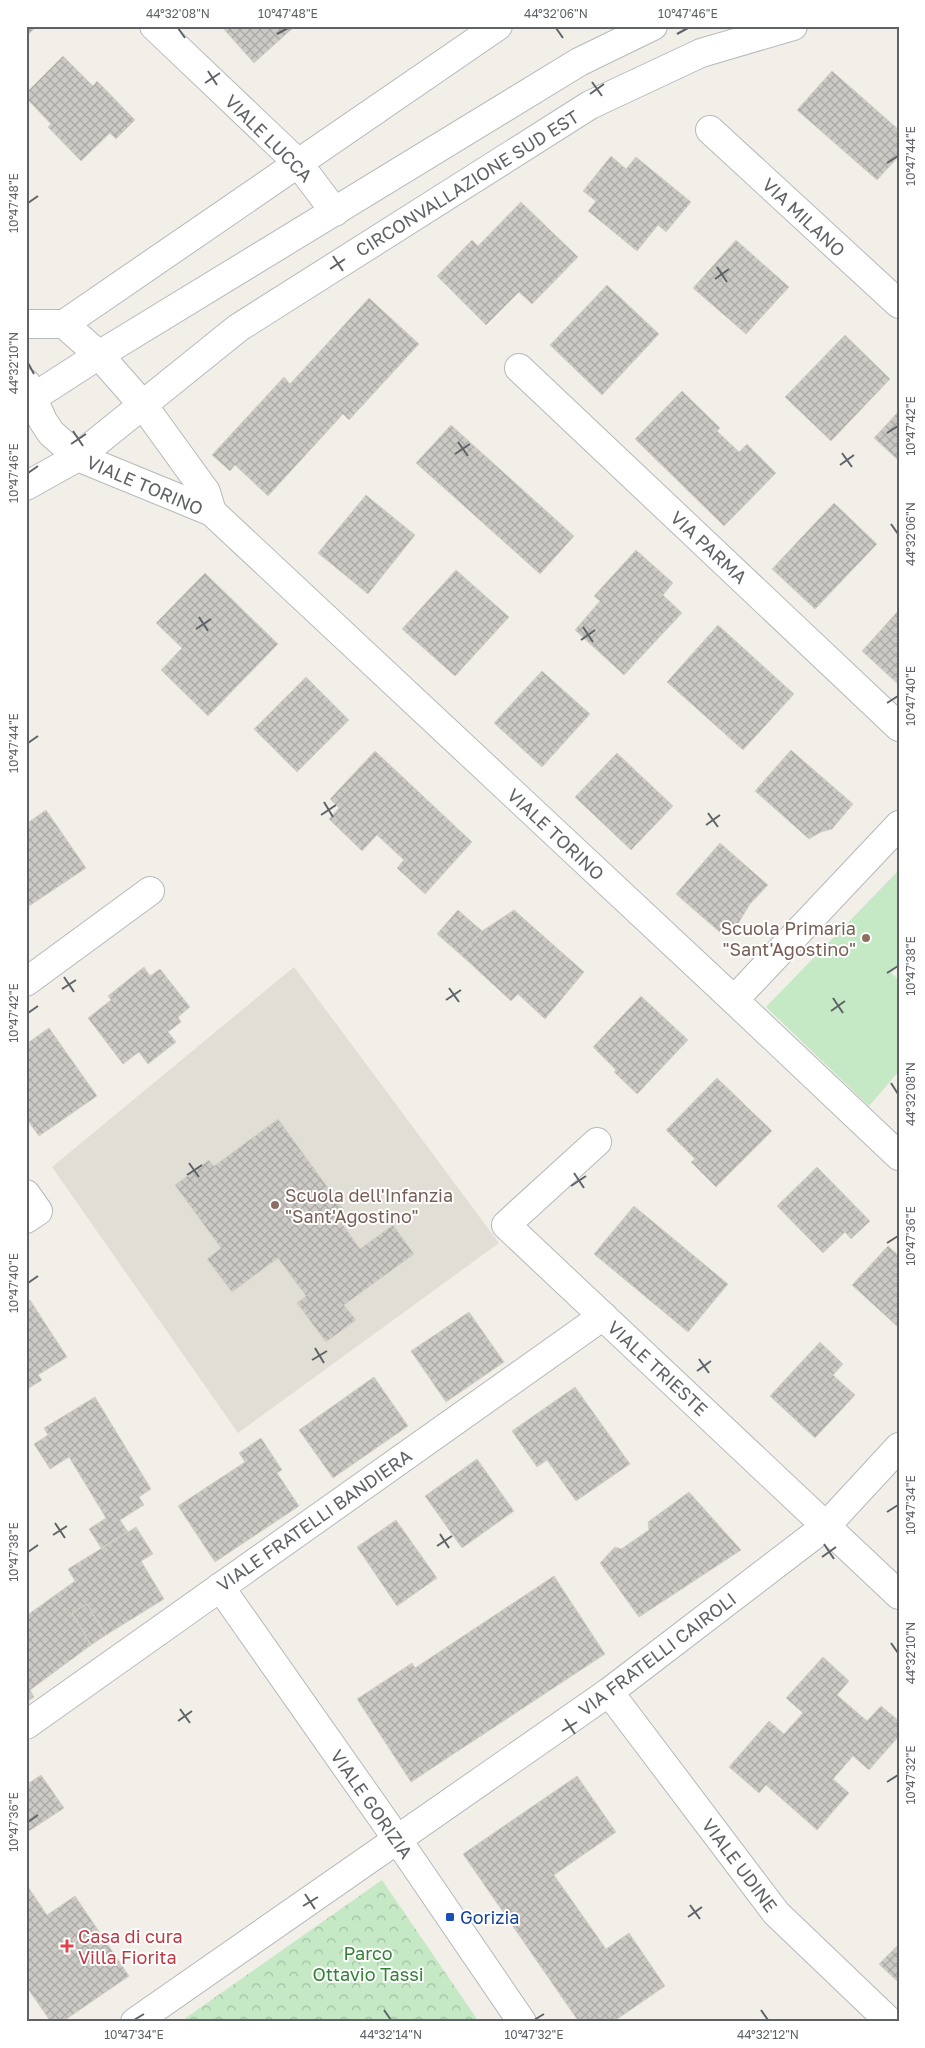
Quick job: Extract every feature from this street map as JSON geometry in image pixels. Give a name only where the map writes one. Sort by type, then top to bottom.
[{"type":"street","name":"VIALE LUCCA","points":[[154,26],[298,162],[335,212]]},
{"type":"street","points":[[26,324],[64,324],[498,26]]},
{"type":"street","points":[[78,457],[50,433],[28,394],[99,355],[579,62],[652,26]]},
{"type":"street","name":"CIRCONVALLAZIONE SUD EST","points":[[26,486],[78,457],[238,328],[590,105],[701,53],[793,26]]},
{"type":"street","name":"VIA MILANO","points":[[710,130],[899,304]]},
{"type":"street","points":[[64,324],[99,355],[143,405]]},
{"type":"street","name":"VIA PARMA","points":[[519,368],[899,727]]},
{"type":"street","name":"VIALE TORINO","points":[[143,405],[206,492],[212,512]]},
{"type":"street","name":"VIALE TORINO","points":[[78,457],[212,512],[899,1156]]},
{"type":"street","points":[[734,1000],[899,825]]},
{"type":"street","points":[[26,982],[150,891]]},
{"type":"street","name":"VIALE TRIESTE","points":[[597,1142],[506,1225],[899,1595]]},
{"type":"street","name":"VIALE FRATELLI BANDIERA","points":[[26,1725],[603,1316]]},
{"type":"street","name":"VIA FRATELLI CAIROLI","points":[[134,2022],[608,1692],[826,1526],[899,1447]]},
{"type":"street","name":"VIALE GORIZIA","points":[[220,1587],[397,1839],[522,2022]]},
{"type":"street","name":"VIALE UDINE","points":[[608,1692],[776,1914],[890,2022]]},
{"type":"shaded area","name":"Scuola dell'Infanzia \"Sant'Agostino\"","points":[[294,967],[499,1243],[238,1433],[52,1167]]},
{"type":"green space","name":"Scuola Primaria \"Sant'Agostino\"","points":[[899,870],[899,965],[891,973],[899,980],[899,1071],[869,1106],[766,1007]]},
{"type":"green space","name":"Parco Ottavio Tassi","points":[[382,1880],[479,2022],[180,2022]]},
{"type":"building","points":[[26,26],[37,26],[26,37]]},
{"type":"building","points":[[221,26],[295,26],[254,63]]},
{"type":"building","points":[[63,56],[93,86],[97,81],[135,120],[116,139],[110,133],[81,161],[48,127],[51,124],[26,98],[26,93]]},
{"type":"building","points":[[832,71],[899,130],[899,156],[877,180],[797,110]]},
{"type":"building","points":[[611,156],[626,169],[636,157],[691,202],[666,232],[658,225],[637,251],[588,211],[596,201],[583,191]]},
{"type":"building","points":[[521,202],[578,257],[532,304],[519,292],[486,325],[437,276],[472,240],[478,246]]},
{"type":"building","points":[[736,240],[789,287],[746,334],[693,288]]},
{"type":"building","points":[[607,285],[659,334],[602,395],[550,345]]},
{"type":"building","points":[[369,298],[419,344],[349,420],[343,414],[268,496],[235,465],[230,471],[212,455],[284,377],[290,384]]},
{"type":"building","points":[[845,335],[890,379],[831,441],[785,397]]},
{"type":"building","points":[[682,391],[720,428],[717,431],[739,452],[747,444],[776,473],[724,526],[635,439]]},
{"type":"building","points":[[899,411],[899,461],[874,438]]},
{"type":"building","points":[[451,425],[574,536],[540,574],[416,463]]},
{"type":"building","points":[[366,495],[415,535],[368,594],[318,553]]},
{"type":"building","points":[[834,503],[877,544],[815,609],[772,569]]},
{"type":"building","points":[[636,550],[673,583],[663,595],[682,613],[624,675],[575,630],[600,601],[594,596]]},
{"type":"building","points":[[456,570],[509,617],[455,676],[402,629]]},
{"type":"building","points":[[205,573],[278,644],[208,716],[161,670],[182,648],[156,623]]},
{"type":"building","points":[[899,610],[899,685],[862,651]]},
{"type":"building","points":[[718,625],[794,694],[743,750],[667,682]]},
{"type":"building","points":[[542,671],[590,714],[542,767],[494,723]]},
{"type":"building","points":[[306,677],[349,720],[297,772],[254,729]]},
{"type":"building","points":[[791,750],[853,804],[832,829],[821,832],[809,839],[755,791]]},
{"type":"building","points":[[375,751],[472,842],[425,894],[397,868],[404,860],[377,835],[362,851],[329,819],[339,808],[330,799]]},
{"type":"building","points":[[617,753],[673,806],[631,850],[575,797]]},
{"type":"building","points":[[46,810],[86,868],[26,908],[26,824]]},
{"type":"building","points":[[720,843],[768,885],[750,904],[736,927],[723,935],[676,894]]},
{"type":"building","points":[[458,910],[482,931],[461,955],[437,934]]},
{"type":"building","points":[[514,910],[584,972],[545,1019],[518,994],[511,1001],[461,955],[482,931]]},
{"type":"building","points":[[144,967],[150,976],[160,969],[190,1007],[178,1017],[181,1022],[168,1032],[176,1042],[148,1064],[139,1052],[123,1064],[88,1018],[111,1000],[108,996]]},
{"type":"building","points":[[641,996],[688,1040],[637,1094],[614,1072],[616,1070],[593,1047]]},
{"type":"building","points":[[49,1028],[97,1096],[39,1136],[26,1118],[26,1044]]},
{"type":"building","points":[[717,1078],[772,1131],[716,1187],[691,1162],[695,1159],[666,1130]]},
{"type":"building","points":[[278,1119],[344,1210],[336,1215],[360,1249],[393,1225],[414,1254],[344,1305],[356,1320],[326,1342],[297,1303],[306,1296],[278,1258],[232,1292],[207,1259],[221,1248],[175,1185],[209,1160],[214,1166]]},
{"type":"building","points":[[817,1167],[870,1221],[851,1239],[845,1232],[823,1253],[777,1206]]},
{"type":"building","points":[[634,1206],[728,1284],[688,1332],[594,1254]]},
{"type":"building","points":[[888,1246],[899,1256],[899,1328],[852,1285]]},
{"type":"building","points":[[30,1300],[67,1357],[38,1375],[42,1380],[26,1390],[26,1302]]},
{"type":"building","points":[[469,1312],[504,1362],[446,1402],[411,1351]]},
{"type":"building","points":[[820,1342],[843,1364],[833,1375],[855,1395],[815,1438],[770,1396]]},
{"type":"building","points":[[374,1377],[408,1426],[333,1478],[299,1430]]},
{"type":"building","points":[[575,1387],[630,1464],[576,1501],[547,1460],[537,1467],[512,1431]]},
{"type":"building","points":[[95,1397],[151,1489],[139,1497],[144,1505],[120,1520],[128,1532],[101,1548],[89,1529],[106,1518],[69,1457],[50,1469],[34,1444],[48,1435],[44,1428]]},
{"type":"building","points":[[261,1438],[282,1470],[277,1473],[299,1506],[215,1562],[178,1506],[245,1462],[239,1453]]},
{"type":"building","points":[[477,1459],[514,1511],[462,1548],[425,1496]]},
{"type":"building","points":[[689,1492],[741,1550],[639,1617],[600,1563],[615,1547],[621,1549],[649,1530],[648,1522]]},
{"type":"building","points":[[396,1520],[437,1578],[397,1606],[357,1547]]},
{"type":"building","points":[[136,1527],[153,1554],[141,1561],[164,1599],[106,1635],[87,1604],[72,1613],[91,1645],[30,1690],[34,1697],[26,1702],[26,1616],[75,1581],[68,1569]]},
{"type":"building","points":[[554,1576],[605,1654],[411,1782],[357,1699],[412,1663],[415,1668]]},
{"type":"building","points":[[87,1604],[106,1635],[91,1645],[72,1613]]},
{"type":"building","points":[[823,1657],[849,1681],[837,1695],[867,1721],[881,1706],[899,1721],[899,1736],[869,1770],[853,1756],[833,1779],[849,1793],[817,1830],[766,1785],[759,1793],[729,1767],[769,1721],[784,1734],[803,1713],[786,1698]]},
{"type":"building","points":[[41,1775],[64,1808],[26,1833],[26,1785]]},
{"type":"building","points":[[577,1776],[616,1832],[554,1875],[606,1949],[629,1933],[665,1986],[613,2022],[579,2022],[463,1854]]},
{"type":"building","name":"Casa di cura Villa Fiorita","points":[[26,1884],[47,1915],[75,1896],[129,1976],[62,2022],[51,2022],[26,1986]]},
{"type":"building","points":[[899,1944],[899,1983],[879,1964]]},
{"type":"place","name":"Scuola Primaria \"Sant'Agostino\"","points":[[866,938]]},
{"type":"place","name":"Scuola dell'Infanzia \"Sant'Agostino\"","points":[[275,1205]]},
{"type":"place","name":"Gorizia","points":[[450,1917]]},
{"type":"place","name":"Casa di cura Villa Fiorita","points":[[67,1946]]}]
